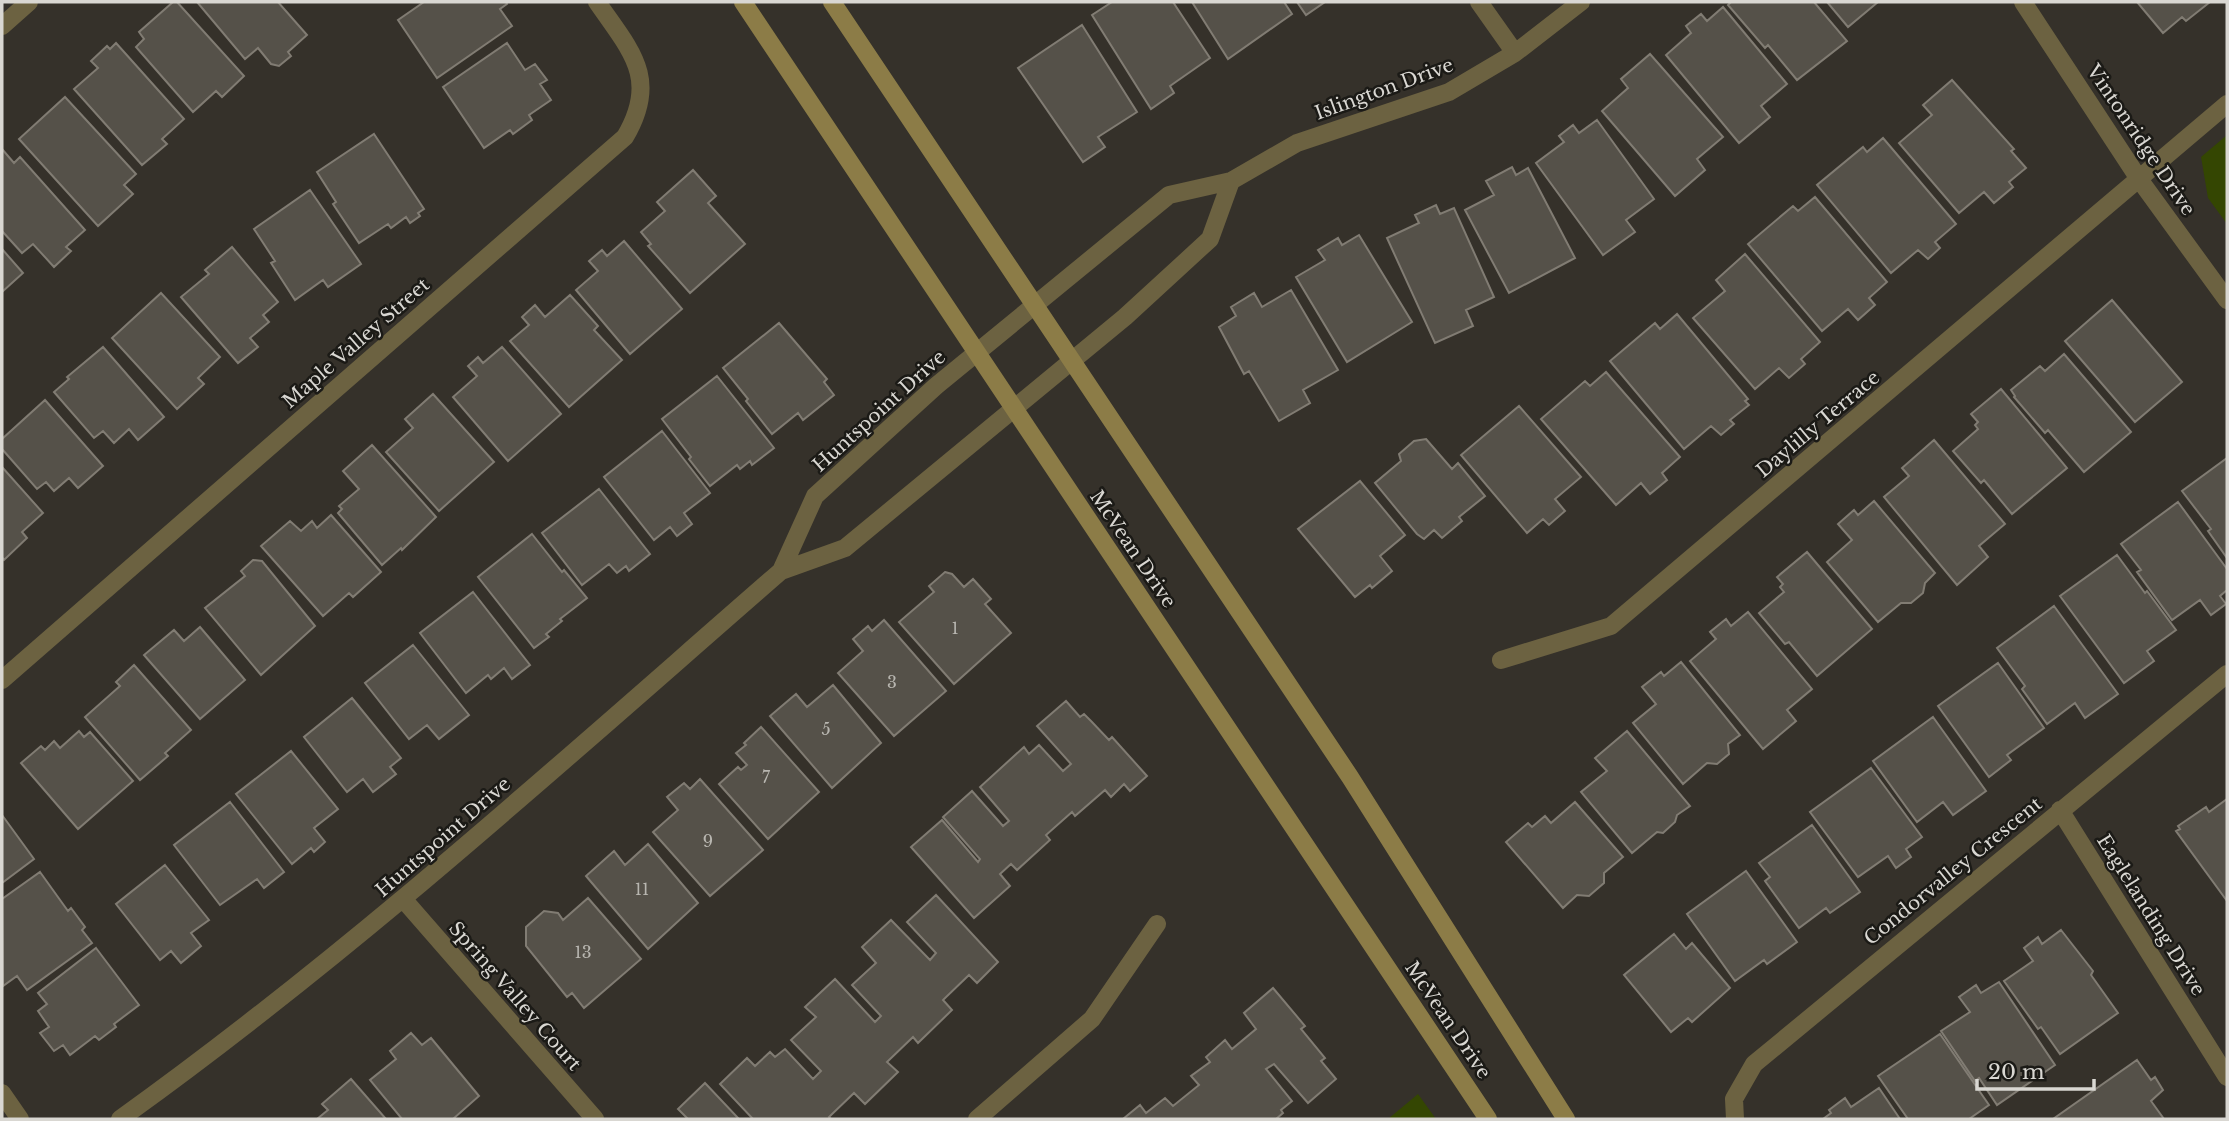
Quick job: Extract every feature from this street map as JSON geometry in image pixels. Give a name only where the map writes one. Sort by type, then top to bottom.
[{"type":"main road","name":"McVean Drive","points":[[743,2],[1488,1119]]},
{"type":"main road","points":[[832,2],[1350,777],[1566,1119]]},
{"type":"street","points":[[2,26],[29,2]]},
{"type":"street","name":"Maple Valley Street","points":[[2,680],[625,137],[637,116],[641,92],[640,74],[633,54],[597,2]]},
{"type":"street","points":[[1479,2],[1515,53]]},
{"type":"street","name":"Islington Drive","points":[[1035,305],[1170,195],[1231,181],[1297,144],[1450,92],[1515,53],[1581,2]]},
{"type":"street","name":"Vintonridge Drive","points":[[2023,2],[2139,179],[2227,300]]},
{"type":"street","name":"Daylilly Terrace","points":[[1501,660],[1611,626],[2227,104]]},
{"type":"street","points":[[1073,360],[1125,317],[1210,239],[1231,181]]},
{"type":"street","name":"Huntspoint Drive","points":[[781,571],[815,496],[921,399],[1035,305]]},
{"type":"street","name":"Huntspoint Drive","points":[[120,1119],[215,1051],[404,900],[781,571],[845,548],[1073,360]]},
{"type":"street","name":"Condorvalley Crescent","points":[[1735,1119],[1734,1099],[1754,1064],[2227,674]]},
{"type":"street","name":"Eaglelanding Drive","points":[[2060,810],[2227,1077]]},
{"type":"street","name":"Spring Valley Court","points":[[404,900],[595,1119]]},
{"type":"street","points":[[977,1119],[1092,1019],[1157,924]]},
{"type":"street","points":[[2,1093],[20,1119]]},
{"type":"green space","points":[[2227,135],[2227,224],[2208,198],[2201,157]]},
{"type":"green space","points":[[1418,1094],[1436,1119],[1388,1119]]},
{"type":"building","points":[[173,2],[177,2],[244,76],[222,97],[216,91],[193,112],[136,47],[144,39],[139,32]]},
{"type":"building","points":[[197,2],[278,2],[307,35],[288,52],[291,56],[279,66],[271,64],[258,48],[245,59]]},
{"type":"building","points":[[424,2],[506,2],[500,9],[512,26],[437,78],[398,20]]},
{"type":"building","points":[[1112,2],[1173,2],[1210,58],[1170,86],[1174,93],[1151,109],[1092,15]]},
{"type":"building","points":[[1192,2],[1284,2],[1292,14],[1228,59]]},
{"type":"building","points":[[1297,2],[1325,2],[1306,15]]},
{"type":"building","points":[[1731,2],[1814,2],[1847,41],[1797,80],[1768,45],[1765,48],[1728,5]]},
{"type":"building","points":[[1827,2],[1878,2],[1848,27]]},
{"type":"building","points":[[2137,2],[2210,2],[2186,21],[2182,17],[2163,33]]},
{"type":"building","points":[[1723,7],[1787,84],[1761,106],[1770,117],[1739,143],[1666,55],[1691,33],[1686,26],[1701,14],[1707,21]]},
{"type":"building","points":[[1082,25],[1137,112],[1098,137],[1105,147],[1083,162],[1018,68]]},
{"type":"building","points":[[116,43],[184,119],[162,139],[167,144],[142,165],[74,89],[98,68],[91,61],[107,46],[110,49]]},
{"type":"building","points":[[507,43],[525,70],[535,64],[547,80],[540,84],[551,100],[529,115],[532,120],[513,134],[510,130],[484,148],[443,87]]},
{"type":"building","points":[[1650,54],[1723,137],[1697,159],[1705,170],[1675,196],[1602,111],[1628,88],[1621,79]]},
{"type":"building","points":[[1952,80],[2014,149],[2011,151],[2026,168],[2009,182],[2013,187],[1994,203],[1984,192],[1959,213],[1899,143],[1932,115],[1923,105]]},
{"type":"building","points":[[65,97],[136,174],[124,185],[133,194],[98,226],[19,139]]},
{"type":"building","points":[[1597,120],[1654,199],[1626,220],[1635,232],[1603,255],[1536,163],[1564,142],[1559,136],[1573,125],[1579,133]]},
{"type":"building","points":[[374,134],[424,209],[418,213],[420,216],[410,223],[406,217],[391,228],[388,224],[359,243],[333,204],[336,202],[317,172]]},
{"type":"building","points":[[1883,138],[1956,224],[1935,242],[1940,248],[1928,259],[1918,250],[1891,273],[1817,185],[1863,147],[1867,152]]},
{"type":"building","points":[[2,149],[14,163],[20,157],[85,230],[66,247],[71,251],[54,267],[33,244],[22,253],[2,231]]},
{"type":"building","points":[[1512,167],[1516,175],[1528,168],[1575,258],[1509,293],[1465,210],[1494,195],[1486,181]]},
{"type":"building","points":[[693,170],[716,196],[708,203],[745,244],[690,293],[648,246],[651,244],[641,232],[665,211],[657,202]]},
{"type":"building","points":[[310,190],[361,264],[328,287],[323,280],[295,300],[271,263],[275,261],[254,229]]},
{"type":"building","points":[[1815,197],[1887,282],[1869,298],[1875,305],[1858,320],[1848,309],[1822,331],[1748,244],[1793,206],[1798,211]]},
{"type":"building","points":[[1436,205],[1440,214],[1454,208],[1494,297],[1466,310],[1473,326],[1435,343],[1387,238],[1419,223],[1415,215]]},
{"type":"building","points":[[1359,235],[1412,322],[1347,362],[1296,277],[1325,260],[1318,250],[1338,238],[1342,245]]},
{"type":"building","points":[[624,241],[682,309],[630,354],[576,290],[598,271],[589,261],[602,250],[607,256]]},
{"type":"building","points":[[232,247],[278,302],[263,315],[269,322],[250,338],[258,347],[238,363],[181,297],[209,274],[205,270]]},
{"type":"building","points":[[2,249],[23,273],[2,292]]},
{"type":"building","points":[[1745,254],[1820,342],[1801,359],[1805,364],[1789,378],[1779,368],[1755,389],[1693,318],[1725,291],[1716,280]]},
{"type":"building","points":[[1291,290],[1338,370],[1303,390],[1310,403],[1279,421],[1249,371],[1244,374],[1219,327],[1236,316],[1231,307],[1254,293],[1262,307]]},
{"type":"building","points":[[161,293],[220,357],[198,378],[204,384],[177,409],[112,338]]},
{"type":"building","points":[[570,295],[598,326],[594,330],[622,360],[569,407],[510,341],[529,325],[522,317],[535,305],[545,317]]},
{"type":"building","points":[[2112,300],[2182,382],[2135,422],[2065,341]]},
{"type":"building","points":[[1677,314],[1748,399],[1745,401],[1749,405],[1730,420],[1734,424],[1721,435],[1711,426],[1684,449],[1610,361],[1655,323],[1660,329]]},
{"type":"building","points":[[779,323],[827,379],[824,382],[834,395],[803,420],[798,413],[772,434],[723,368]]},
{"type":"building","points":[[103,347],[164,417],[138,440],[129,429],[114,443],[103,431],[94,438],[54,392],[69,379],[67,377]]},
{"type":"building","points":[[502,347],[561,414],[508,461],[453,397],[477,376],[468,366],[478,357],[483,363]]},
{"type":"building","points":[[2064,354],[2131,432],[2084,472],[2048,430],[2045,433],[2011,390],[2040,366],[2045,371]]},
{"type":"building","points":[[1606,372],[1680,457],[1662,473],[1667,480],[1650,494],[1641,483],[1616,505],[1541,419],[1585,381],[1590,386]]},
{"type":"building","points":[[717,376],[774,448],[752,465],[750,461],[740,469],[737,465],[710,486],[662,419]]},
{"type":"building","points":[[2001,389],[2067,468],[2012,514],[1984,480],[1981,483],[1953,451],[1978,429],[1975,425],[1978,422],[1971,414]]},
{"type":"building","points":[[433,394],[494,462],[439,511],[386,452],[413,428],[405,419]]},
{"type":"building","points":[[45,400],[103,466],[78,488],[69,478],[54,491],[46,482],[37,489],[2,449],[2,439]]},
{"type":"building","points":[[1519,406],[1581,477],[1555,499],[1565,511],[1549,525],[1543,519],[1527,533],[1461,455]]},
{"type":"building","points":[[662,431],[710,493],[684,513],[692,524],[677,536],[670,527],[654,540],[604,477]]},
{"type":"building","points":[[1426,439],[1452,469],[1458,463],[1485,496],[1459,517],[1462,521],[1442,538],[1434,530],[1424,539],[1417,534],[1375,483],[1401,461],[1399,454],[1414,441]]},
{"type":"building","points":[[1934,440],[2005,524],[1979,546],[1988,557],[1957,585],[1884,497],[1909,476],[1902,468]]},
{"type":"building","points":[[372,445],[436,517],[382,565],[338,513],[342,509],[339,506],[359,489],[343,471]]},
{"type":"building","points":[[2227,458],[2227,558],[2208,531],[2211,529],[2182,491]]},
{"type":"building","points":[[2,467],[43,513],[22,532],[27,538],[4,560],[2,557]]},
{"type":"building","points":[[1360,481],[1405,535],[1380,556],[1392,571],[1372,588],[1370,585],[1355,597],[1298,529]]},
{"type":"building","points":[[599,489],[650,554],[629,571],[626,566],[617,573],[609,564],[582,585],[542,533]]},
{"type":"building","points":[[1874,501],[1935,573],[1925,583],[1923,593],[1911,603],[1901,603],[1878,622],[1827,562],[1852,540],[1838,524],[1854,510],[1858,515]]},
{"type":"building","points":[[2178,502],[2227,569],[2227,590],[2220,596],[2226,604],[2211,615],[2200,600],[2172,620],[2137,572],[2141,570],[2121,544]]},
{"type":"building","points":[[331,515],[381,572],[353,597],[349,593],[323,616],[261,546],[290,521],[301,531],[312,521],[317,528]]},
{"type":"building","points":[[532,534],[587,598],[560,619],[562,621],[546,634],[549,637],[534,648],[478,577]]},
{"type":"building","points":[[1807,552],[1872,629],[1817,676],[1789,642],[1785,644],[1759,613],[1784,592],[1780,587],[1783,584],[1777,577]]},
{"type":"building","points":[[2117,555],[2176,630],[2147,651],[2154,661],[2124,683],[2060,596]]},
{"type":"building","points":[[253,560],[262,561],[315,626],[261,675],[205,608],[245,576],[241,571]]},
{"type":"building","points":[[945,572],[952,574],[964,587],[973,579],[991,599],[985,604],[1011,633],[954,684],[899,622],[934,592],[929,586]]},
{"type":"building","points":[[473,592],[530,665],[512,679],[504,668],[491,679],[488,675],[466,693],[420,633]]},
{"type":"building","points":[[2054,606],[2118,694],[2085,718],[2075,703],[2047,724],[2022,689],[2025,686],[1997,648]]},
{"type":"building","points":[[1748,612],[1812,689],[1787,710],[1796,721],[1763,749],[1690,661],[1716,639],[1710,632],[1726,619],[1731,626]]},
{"type":"building","points":[[884,620],[946,691],[894,736],[838,673],[863,651],[853,639],[868,626],[872,631]]},
{"type":"building","points":[[200,627],[245,680],[200,719],[144,655],[174,630],[184,641]]},
{"type":"building","points":[[413,645],[469,715],[439,739],[427,725],[409,739],[365,683]]},
{"type":"building","points":[[1681,662],[1740,735],[1728,744],[1729,754],[1717,764],[1707,763],[1683,784],[1633,723],[1656,704],[1642,687],[1661,672],[1664,676]]},
{"type":"building","points":[[1998,663],[2044,728],[2007,755],[2011,760],[1989,777],[1938,706]]},
{"type":"building","points":[[134,665],[191,730],[165,753],[168,756],[140,780],[85,717],[120,686],[116,682]]},
{"type":"building","points":[[833,685],[881,743],[832,788],[770,716],[796,694],[807,707]]},
{"type":"building","points":[[352,698],[401,758],[390,767],[396,774],[373,792],[363,779],[347,792],[304,737]]},
{"type":"building","points":[[1066,701],[1080,717],[1084,714],[1109,740],[1112,737],[1147,776],[1130,791],[1124,784],[1111,797],[1105,790],[1075,816],[1072,812],[1046,835],[1050,840],[1017,870],[1011,864],[1000,874],[1010,886],[974,918],[911,847],[942,820],[978,862],[980,859],[943,817],[972,791],[1003,826],[1009,821],[980,787],[1024,747],[1029,754],[1039,745],[1063,771],[1071,764],[1037,726]]},
{"type":"building","points":[[1933,717],[1986,791],[1953,815],[1943,802],[1917,822],[1873,761]]},
{"type":"building","points":[[761,727],[819,792],[768,839],[719,784],[738,767],[741,770],[747,765],[736,753]]},
{"type":"building","points":[[79,731],[84,737],[90,732],[133,781],[78,829],[21,763],[41,746],[45,750],[54,741],[60,748]]},
{"type":"building","points":[[1627,731],[1690,806],[1677,815],[1675,822],[1663,833],[1657,832],[1632,853],[1581,792],[1607,771],[1595,758]]},
{"type":"building","points":[[291,751],[338,809],[314,828],[325,842],[314,852],[311,848],[292,864],[236,794]]},
{"type":"building","points":[[1871,768],[1922,837],[1906,849],[1911,857],[1896,868],[1888,856],[1858,877],[1810,812]]},
{"type":"building","points":[[700,779],[763,850],[710,896],[653,832],[678,810],[667,797],[684,783],[690,789]]},
{"type":"building","points":[[2227,799],[2227,901],[2176,831],[2180,829],[2178,826],[2206,807],[2209,812]]},
{"type":"building","points":[[230,802],[284,872],[264,888],[257,879],[220,905],[174,845]]},
{"type":"building","points":[[1575,802],[1623,857],[1604,873],[1604,883],[1589,896],[1577,895],[1563,908],[1506,842],[1528,823],[1532,827],[1545,816],[1551,823]]},
{"type":"building","points":[[2,815],[34,859],[2,883]]},
{"type":"building","points":[[1812,825],[1860,892],[1830,913],[1826,908],[1799,928],[1765,881],[1770,877],[1759,863]]},
{"type":"building","points":[[648,844],[698,903],[648,949],[586,876],[614,851],[625,865]]},
{"type":"building","points":[[165,865],[209,920],[191,933],[201,946],[181,963],[171,951],[160,960],[116,904]]},
{"type":"building","points":[[1746,871],[1797,942],[1767,964],[1764,960],[1735,981],[1687,914]]},
{"type":"building","points":[[40,872],[68,911],[71,908],[85,927],[82,930],[92,943],[27,990],[17,976],[3,986],[2,899]]},
{"type":"building","points":[[936,895],[998,962],[977,983],[969,975],[943,1000],[952,1010],[918,1043],[913,1037],[887,1062],[898,1072],[865,1104],[854,1093],[829,1117],[831,1119],[753,1119],[720,1084],[747,1058],[755,1066],[770,1052],[775,1057],[785,1049],[813,1079],[821,1071],[791,1040],[816,1017],[805,1007],[835,979],[875,1022],[881,1016],[852,985],[876,963],[862,947],[891,920],[930,960],[936,953],[907,922]]},
{"type":"building","points":[[588,898],[641,959],[584,1008],[572,993],[567,997],[526,946],[526,927],[544,911],[558,913],[563,920]]},
{"type":"building","points":[[2061,930],[2093,971],[2091,975],[2118,1013],[2060,1054],[2041,1027],[2038,1029],[2004,981],[2033,961],[2024,948],[2038,937],[2042,944]]},
{"type":"building","points":[[1674,934],[1686,949],[1692,943],[1730,988],[1692,1022],[1688,1018],[1671,1032],[1624,975]]},
{"type":"building","points":[[96,948],[139,1005],[114,1024],[116,1027],[99,1040],[95,1036],[70,1055],[63,1045],[54,1051],[40,1033],[49,1027],[38,1011],[47,1004],[38,993]]},
{"type":"building","points":[[1999,982],[2055,1065],[1997,1105],[1979,1078],[1975,1081],[1941,1031],[1970,1012],[1959,997],[1976,985],[1981,993]]},
{"type":"building","points":[[1273,988],[1305,1026],[1301,1029],[1325,1058],[1321,1061],[1336,1079],[1308,1103],[1274,1064],[1266,1069],[1292,1101],[1281,1110],[1283,1113],[1276,1119],[1123,1119],[1140,1105],[1146,1113],[1165,1098],[1173,1106],[1199,1085],[1191,1076],[1210,1062],[1206,1057],[1225,1040],[1232,1049],[1256,1029],[1244,1013]]},
{"type":"building","points":[[411,1033],[422,1045],[431,1038],[479,1096],[453,1119],[402,1119],[370,1080],[396,1059],[390,1051]]},
{"type":"building","points":[[1940,1034],[1989,1105],[1969,1119],[1908,1119],[1878,1076]]},
{"type":"building","points":[[2137,1060],[2151,1080],[2155,1077],[2163,1090],[2151,1101],[2164,1119],[2053,1119]]},
{"type":"building","points":[[351,1079],[386,1119],[317,1119],[328,1110],[322,1104]]},
{"type":"building","points":[[705,1083],[739,1119],[688,1119],[678,1109]]},
{"type":"building","points":[[1879,1088],[1900,1119],[1823,1119],[1831,1113],[1829,1110],[1845,1098],[1851,1107]]}]
